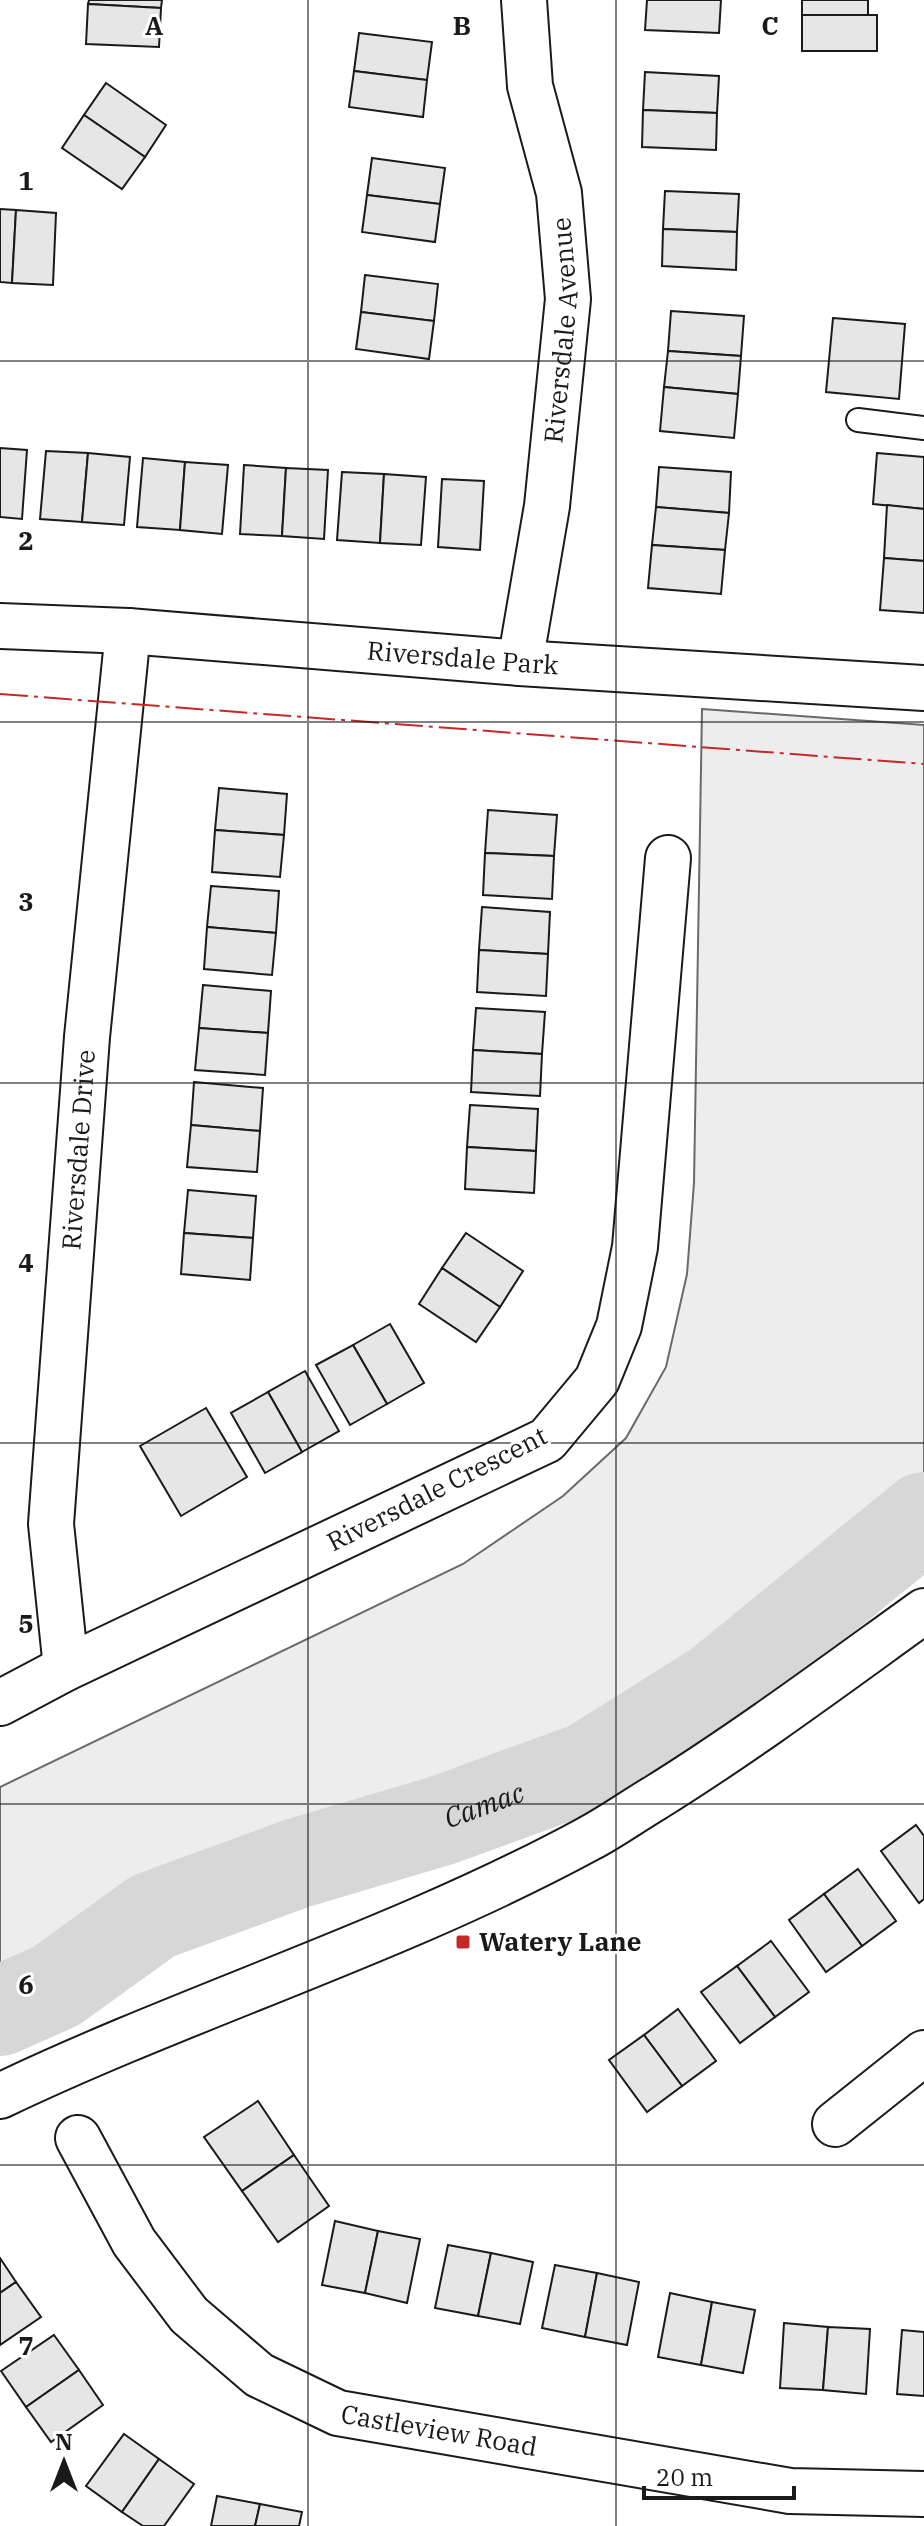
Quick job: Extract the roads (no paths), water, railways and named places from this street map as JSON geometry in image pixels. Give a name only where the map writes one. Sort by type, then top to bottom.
[{"type":"street","name":"Riversdale Avenue","points":[[520,663],[547,506],[568,299],[559,193],[530,86],[524,0]]},
{"type":"street","name":"Riversdale Park","points":[[0,626],[128,631],[520,663],[924,688]]},
{"type":"street","name":"Riversdale Drive","points":[[66,1668],[51,1524],[87,1037],[128,631]]},
{"type":"street","name":"Riversdale Crescent","points":[[0,1703],[66,1668],[547,1440],[597,1380],[619,1326],[635,1247],[668,858]]},
{"type":"street","points":[[0,2096],[71,2062],[341,1953],[589,1839],[726,1753],[924,1611]]},
{"type":"street","points":[[835,2124],[924,2053]]},
{"type":"street","name":"Castleview Road","points":[[78,2138],[134,2242],[189,2315],[259,2375],[338,2413],[786,2509],[924,2494]]},
{"type":"lane","points":[[858,420],[924,428]]},
{"type":"waterway","name":"Camac","points":[[0,2011],[56,1986],[153,1916],[298,1863],[443,1820],[588,1767],[717,1686],[924,1517]]},
{"type":"place","name":"Watery Lane","points":[[463,1942]]}]
